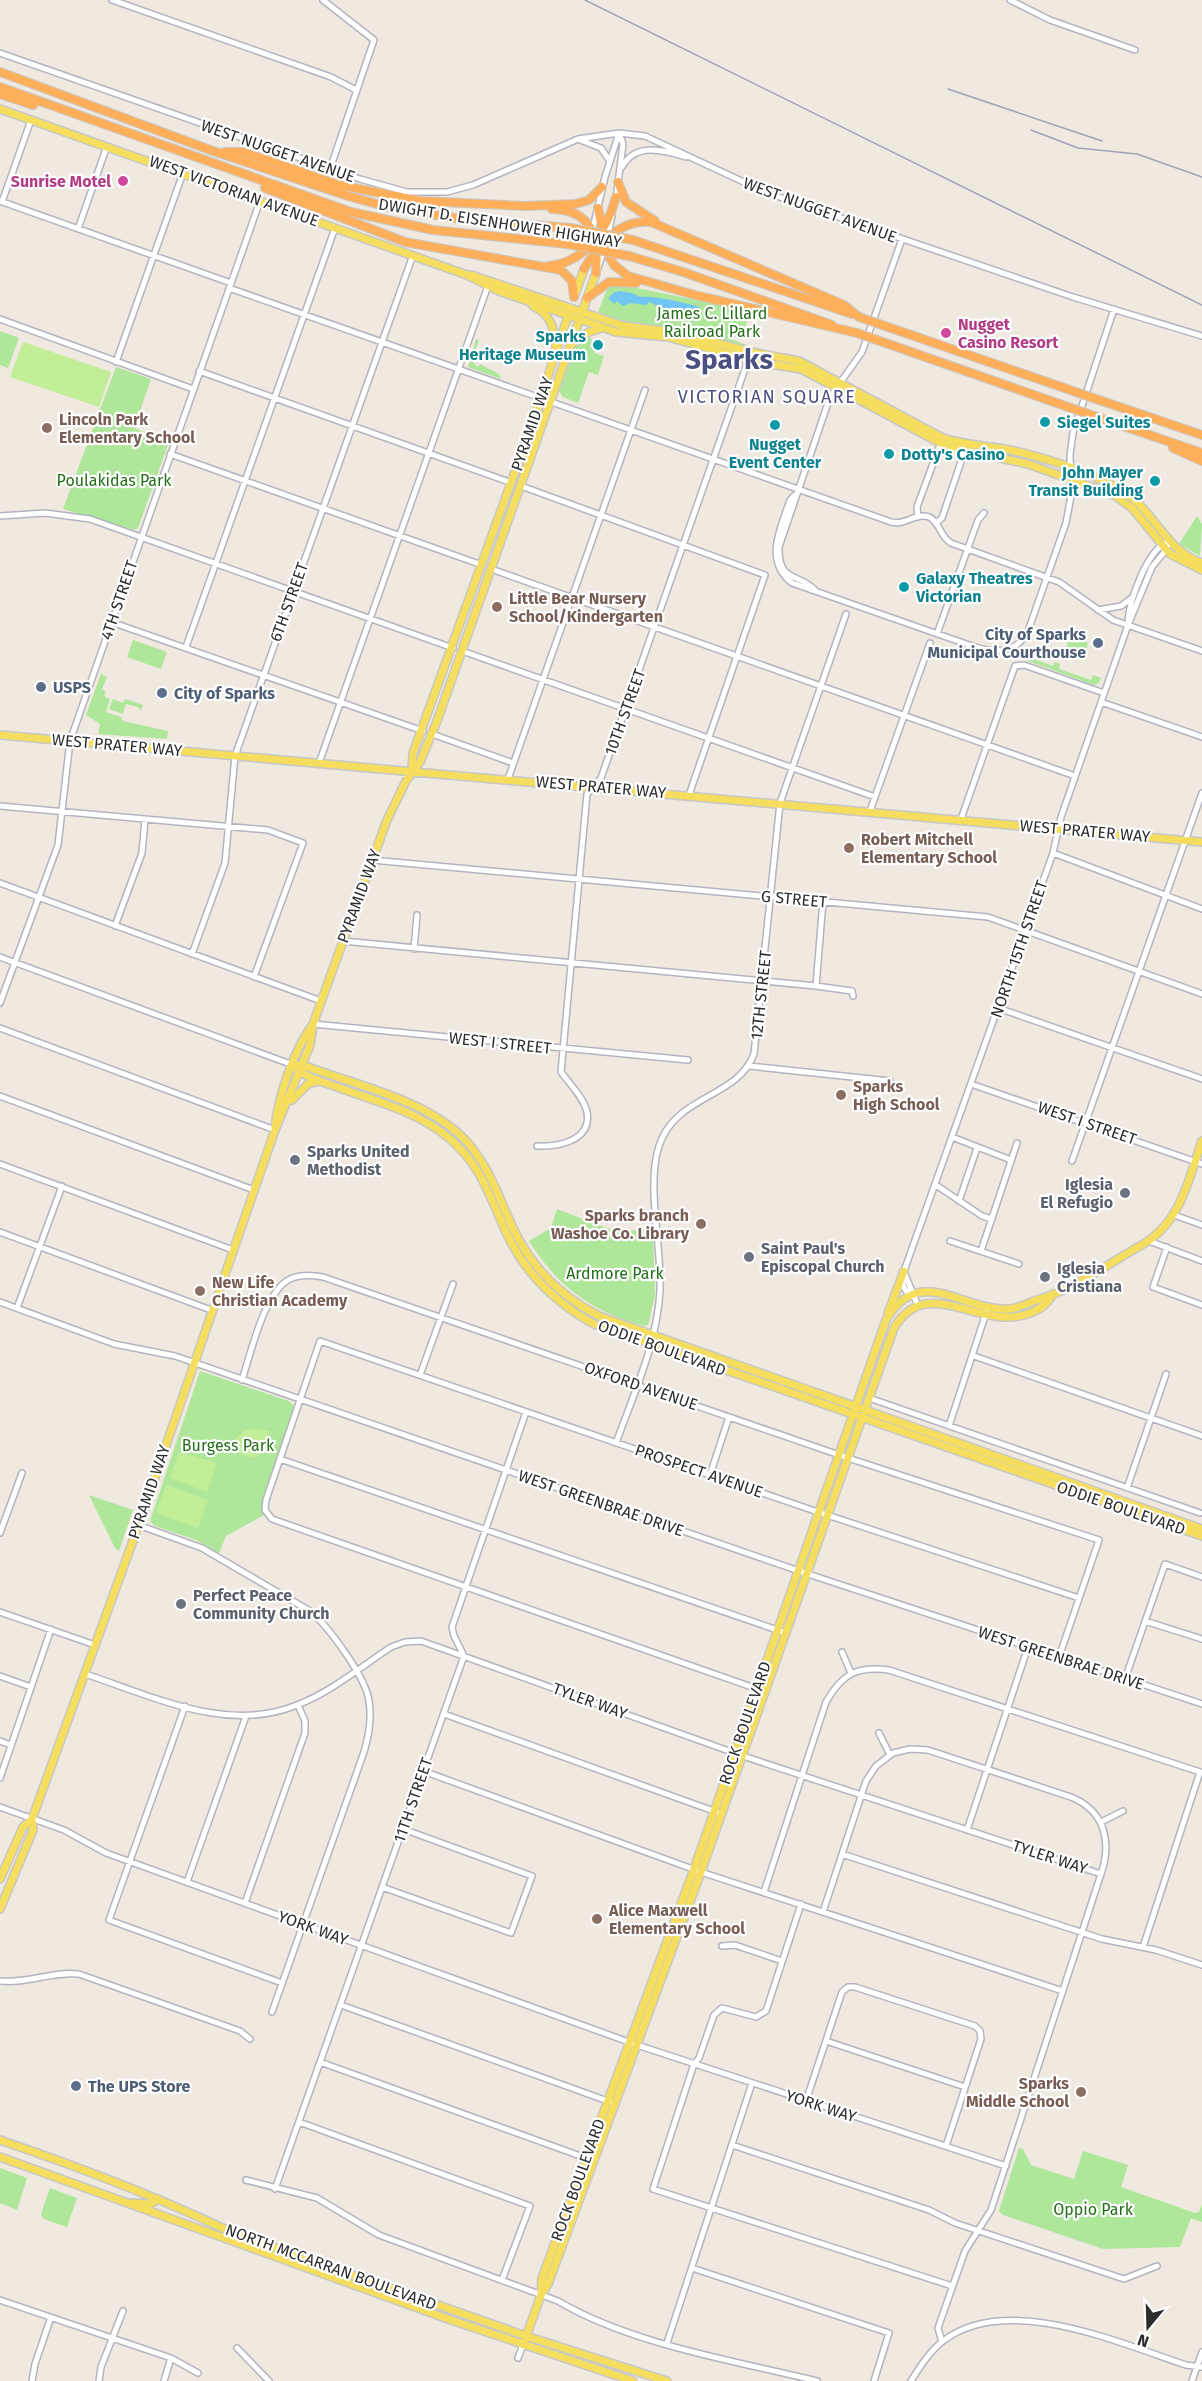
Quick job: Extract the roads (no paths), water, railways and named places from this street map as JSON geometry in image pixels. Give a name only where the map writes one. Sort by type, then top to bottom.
[{"type":"highway","name":"DWIGHT D. EISENHOWER HIGHWAY","points":[[0,72],[213,151],[388,207],[460,219],[571,228],[633,240],[1202,435]]},
{"type":"highway","name":"DWIGHT D. EISENHOWER HIGHWAY","points":[[0,87],[351,212],[433,230],[567,244],[629,256],[683,272],[1202,453]]},
{"type":"highway","points":[[0,94],[47,110],[78,116]]},
{"type":"highway","points":[[213,151],[243,152],[328,182],[389,196],[442,203],[526,206],[569,211],[582,219],[600,239],[611,260],[624,273],[657,285],[857,333]]},
{"type":"highway","points":[[240,174],[276,192],[392,238],[458,254],[544,266],[569,276],[573,285],[574,297]]},
{"type":"highway","points":[[618,182],[626,202],[658,224],[844,305],[859,317]]},
{"type":"highway","points":[[526,206],[580,203],[594,197],[602,187]]},
{"type":"highway","points":[[584,269],[600,239],[616,197]]},
{"type":"highway","points":[[596,273],[600,239],[597,208]]},
{"type":"highway","points":[[544,266],[567,262],[600,239],[631,224],[644,221],[658,224]]},
{"type":"highway","points":[[587,298],[609,282],[657,285]]},
{"type":"highway","points":[[1166,422],[1202,429]]},
{"type":"highway","points":[[1150,436],[1202,461]]},
{"type":"main road","name":"WEST VICTORIAN AVENUE","points":[[0,110],[489,283],[583,311],[624,326],[675,332],[750,356],[800,361],[841,381],[941,440]]},
{"type":"main road","name":"PYRAMID WAY","points":[[275,1130],[279,1106],[301,1042],[313,1024],[387,820],[412,770],[420,762],[462,651],[521,486],[546,400],[556,354],[584,269]]},
{"type":"main road","name":"PYRAMID WAY","points":[[412,770],[411,758],[423,731],[512,483],[570,345],[596,273]]},
{"type":"main road","name":"WEST VICTORIAN AVENUE","points":[[489,283],[510,295],[603,328],[622,333],[674,338],[801,369],[941,440],[1071,479],[1123,500],[1164,547],[1182,562],[1202,570]]},
{"type":"main road","points":[[510,295],[537,308],[546,316],[554,331],[556,354]]},
{"type":"main road","points":[[570,345],[592,330],[603,328]]},
{"type":"main road","name":"WEST VICTORIAN AVENUE","points":[[966,448],[1025,453],[1071,469],[1128,495],[1185,556],[1202,563]]},
{"type":"main road","name":"WEST PRATER WAY","points":[[0,735],[508,778],[1202,842]]},
{"type":"main road","name":"PYRAMID WAY","points":[[0,1909],[33,1830],[32,1819],[138,1525],[275,1130],[302,1068],[313,1033],[313,1024]]},
{"type":"main road","name":"ODDIE BOULEVARD","points":[[293,1065],[416,1107],[452,1128],[484,1163],[521,1244],[549,1280],[592,1313],[1202,1529]]},
{"type":"main road","name":"ODDIE BOULEVARD","points":[[302,1068],[323,1082],[410,1114],[448,1137],[463,1151],[484,1179],[512,1245],[538,1282],[582,1317],[651,1345],[1202,1536]]},
{"type":"main road","points":[[288,1104],[311,1082],[323,1082]]},
{"type":"main road","points":[[912,1295],[942,1292],[988,1308],[1018,1308],[1050,1297],[1149,1241],[1174,1215],[1198,1163],[1202,1141]]},
{"type":"main road","points":[[886,1320],[904,1270]]},
{"type":"main road","name":"ROCK BOULEVARD","points":[[523,2345],[637,2045],[698,1870],[714,1811],[886,1320],[899,1303],[912,1295]]},
{"type":"main road","points":[[918,1306],[946,1303],[987,1317],[1009,1318],[1028,1314],[1044,1306],[1050,1297]]},
{"type":"main road","name":"ROCK BOULEVARD","points":[[541,2295],[542,2278],[628,2042],[722,1814],[894,1328],[902,1317],[918,1306]]},
{"type":"main road","name":"PYRAMID WAY","points":[[0,1880],[22,1827],[32,1819]]},
{"type":"main road","name":"NORTH MCCARRAN BOULEVARD","points":[[0,2140],[158,2199],[231,2232],[526,2336],[667,2381]]},
{"type":"main road","name":"NORTH MCCARRAN BOULEVARD","points":[[0,2157],[523,2345],[633,2381]]},
{"type":"main road","points":[[129,2203],[151,2204],[158,2199]]},
{"type":"street","points":[[112,0],[331,77],[356,90]]},
{"type":"street","points":[[323,0],[374,40],[330,169]]},
{"type":"street","points":[[1010,0],[1044,18],[1134,50]]},
{"type":"street","name":"WEST NUGGET AVENUE","points":[[0,53],[388,188],[437,193],[473,185],[578,140],[619,133],[658,141],[765,192],[1114,309],[1202,336]]},
{"type":"street","points":[[31,120],[1,201],[154,256],[304,314],[894,523],[904,524],[918,517],[928,517],[936,523],[946,540],[1047,577],[1070,588],[1098,610],[1128,625],[1202,651]]},
{"type":"street","points":[[597,208],[609,160],[619,133]]},
{"type":"street","points":[[616,197],[623,144],[619,133]]},
{"type":"street","points":[[578,140],[601,148],[609,160]]},
{"type":"street","points":[[78,229],[107,146]]},
{"type":"street","points":[[621,168],[629,157],[642,151],[670,152],[699,161]]},
{"type":"street","points":[[116,362],[183,173]]},
{"type":"street","name":"4TH STREET","points":[[0,1004],[58,845],[70,741],[260,201]]},
{"type":"street","points":[[186,647],[334,228]]},
{"type":"street","points":[[902,239],[862,352],[828,403],[795,495],[779,547],[780,558],[789,576],[814,590],[986,651],[1011,649],[1028,631],[1068,515],[1073,433],[1114,309]]},
{"type":"street","name":"PYRAMID WAY","points":[[584,269],[589,247]]},
{"type":"street","name":"6TH STREET","points":[[192,954],[225,863],[235,756],[413,255]]},
{"type":"street","points":[[320,762],[489,283]]},
{"type":"street","points":[[0,319],[193,389]]},
{"type":"street","name":"10TH STREET","points":[[537,1146],[554,1147],[566,1144],[582,1132],[585,1125],[584,1105],[561,1072],[587,794],[601,778],[750,356]]},
{"type":"street","points":[[199,371],[512,483]]},
{"type":"street","points":[[508,778],[645,390]]},
{"type":"street","points":[[918,517],[917,507],[941,440]]},
{"type":"street","points":[[936,523],[942,518],[966,448]]},
{"type":"street","points":[[170,454],[482,565]]},
{"type":"street","points":[[521,486],[765,574],[689,795]]},
{"type":"street","points":[[937,634],[978,520],[984,513]]},
{"type":"street","points":[[0,516],[66,515],[90,519],[453,648]]},
{"type":"street","name":"NORTH 15TH STREET","points":[[1128,625],[1146,565],[1169,541]]},
{"type":"street","name":"NORTH 15TH STREET","points":[[904,1270],[1053,853],[1075,776],[1128,625],[1152,567],[1164,547]]},
{"type":"street","points":[[491,568],[1075,776]]},
{"type":"street","points":[[1098,610],[1121,606],[1135,596]]},
{"type":"street","name":"12TH STREET","points":[[749,1066],[757,1040],[780,803],[846,614]]},
{"type":"street","points":[[111,621],[423,731]]},
{"type":"street","points":[[870,811],[930,643]]},
{"type":"street","points":[[462,651],[875,797]]},
{"type":"street","points":[[960,819],[1017,664],[1104,693]]},
{"type":"street","points":[[1101,702],[1202,737]]},
{"type":"street","points":[[432,734],[513,763]]},
{"type":"street","points":[[1072,1161],[1202,793]]},
{"type":"street","points":[[0,806],[268,830],[303,843],[254,977]]},
{"type":"street","points":[[115,926],[142,853],[145,819]]},
{"type":"street","points":[[1053,853],[1202,909]]},
{"type":"street","name":"G STREET","points":[[372,860],[983,916],[1007,922],[1202,994]]},
{"type":"street","points":[[0,883],[321,1001]]},
{"type":"street","points":[[816,986],[823,901]]},
{"type":"street","points":[[414,949],[417,915]]},
{"type":"street","points":[[343,941],[816,986],[852,991],[853,996]]},
{"type":"street","points":[[0,957],[293,1065]]},
{"type":"street","points":[[998,1008],[1202,1079]]},
{"type":"street","name":"WEST I STREET","points":[[313,1024],[688,1060]]},
{"type":"street","points":[[0,1028],[275,1130]]},
{"type":"street","points":[[616,1443],[654,1336],[660,1287],[655,1177],[659,1146],[669,1125],[680,1113],[732,1082],[749,1066],[890,1081]]},
{"type":"street","name":"WEST I STREET","points":[[971,1084],[1198,1163]]},
{"type":"street","points":[[0,1096],[254,1190]]},
{"type":"street","points":[[952,1137],[1011,1160]]},
{"type":"street","points":[[981,1251],[1017,1143]]},
{"type":"street","points":[[959,1201],[977,1148]]},
{"type":"street","points":[[0,1164],[233,1250]]},
{"type":"street","points":[[936,1185],[992,1219]]},
{"type":"street","points":[[17,1308],[62,1186]]},
{"type":"street","points":[[1174,1215],[1202,1225]]},
{"type":"street","points":[[0,1232],[212,1310]]},
{"type":"street","points":[[950,1241],[1019,1264]]},
{"type":"street","points":[[1149,1241],[1202,1261]]},
{"type":"street","points":[[1167,1247],[1153,1287],[1202,1305]]},
{"type":"street","points":[[904,1270],[918,1306]]},
{"type":"street","name":"OXFORD AVENUE","points":[[242,1380],[268,1303],[277,1289],[290,1279],[306,1275],[323,1277],[839,1455],[1100,1540],[1079,1598]]},
{"type":"street","points":[[420,1375],[453,1284]]},
{"type":"street","name":"WEST GREENBRAE DRIVE","points":[[0,1302],[114,1344],[163,1353],[193,1362],[807,1574],[1202,1704]]},
{"type":"street","points":[[949,1426],[987,1317],[988,1308]]},
{"type":"street","name":"PROSPECT AVENUE","points":[[300,1400],[320,1341],[819,1512],[1079,1598]]},
{"type":"street","points":[[974,1356],[1202,1436]]},
{"type":"street","points":[[1126,1488],[1166,1374]]},
{"type":"street","points":[[869,1398],[1200,1513]]},
{"type":"street","points":[[300,1400],[266,1500],[267,1514],[277,1523],[766,1692]]},
{"type":"street","points":[[464,1656],[452,1632],[526,1412]]},
{"type":"street","points":[[710,1475],[729,1417]]},
{"type":"street","points":[[280,1459],[786,1633]]},
{"type":"street","points":[[0,1533],[22,1473]]},
{"type":"street","points":[[138,1525],[195,1544],[304,1607],[323,1624],[355,1671],[369,1700],[368,1740],[272,2012]]},
{"type":"street","points":[[1125,1679],[1165,1564],[1202,1577]]},
{"type":"street","points":[[1059,1657],[1079,1598]]},
{"type":"street","points":[[0,1612],[95,1645]]},
{"type":"street","points":[[1145,1621],[1202,1640]]},
{"type":"street","points":[[0,1778],[51,1629]]},
{"type":"street","name":"TYLER WAY","points":[[85,1674],[213,1714],[246,1716],[275,1712],[298,1705],[355,1671],[397,1641],[421,1641],[734,1753],[1101,1874]]},
{"type":"street","points":[[968,1830],[1028,1647]]},
{"type":"street","points":[[842,1652],[851,1673]]},
{"type":"street","name":"11TH STREET","points":[[275,2189],[464,1656]]},
{"type":"street","points":[[764,1892],[826,1702],[835,1685],[851,1673],[870,1668],[889,1670],[1200,1772],[1143,1947]]},
{"type":"street","points":[[0,1676],[31,1687]]},
{"type":"street","points":[[245,1903],[305,1733],[305,1721],[298,1705]]},
{"type":"street","points":[[185,1706],[109,1920],[282,1983]]},
{"type":"street","points":[[444,1714],[722,1814]]},
{"type":"street","points":[[187,1882],[246,1716]]},
{"type":"street","points":[[879,1733],[890,1755]]},
{"type":"street","points":[[0,1741],[11,1745]]},
{"type":"street","points":[[823,1912],[870,1773],[890,1755],[919,1749],[1078,1800],[1091,1809],[1101,1822],[1107,1842],[1101,1874],[991,2210],[968,2243],[938,2328],[942,2342]]},
{"type":"street","points":[[423,1771],[698,1870],[1063,1990]]},
{"type":"street","name":"YORK WAY","points":[[0,1807],[64,1830],[106,1853],[130,1862],[628,2042],[1006,2166]]},
{"type":"street","points":[[1101,1822],[1123,1811]]},
{"type":"street","points":[[382,1887],[511,1933],[532,1876],[403,1829]]},
{"type":"street","points":[[842,1854],[1082,1932],[1202,1965]]},
{"type":"street","points":[[801,1904],[766,2011],[756,2017],[726,2008],[719,2009],[714,2015],[699,2058],[694,2064],[653,2188],[952,2286]]},
{"type":"street","points":[[722,1946],[735,1945],[782,1961]]},
{"type":"street","points":[[0,1980],[28,1981],[59,1973],[79,1974],[240,2031],[250,2039]]},
{"type":"street","points":[[806,2101],[842,1992],[848,1987],[855,1987],[978,2028],[981,2039],[946,2146]]},
{"type":"street","points":[[341,2005],[615,2104]]},
{"type":"street","points":[[825,2041],[965,2087]]},
{"type":"street","points":[[320,2062],[586,2158]]},
{"type":"street","points":[[667,2343],[752,2083]]},
{"type":"street","points":[[299,2122],[530,2206],[502,2280]]},
{"type":"street","points":[[732,2145],[1124,2278],[1157,2266]]},
{"type":"street","points":[[246,2180],[316,2198],[379,2235],[541,2295],[580,2314],[667,2343],[817,2381]]},
{"type":"street","points":[[692,2268],[890,2333],[874,2381]]},
{"type":"street","points":[[0,2300],[171,2358],[198,2373]]},
{"type":"street","points":[[99,2381],[101,2367],[123,2311]]},
{"type":"street","points":[[32,2381],[51,2317]]},
{"type":"street","points":[[911,2381],[925,2359],[942,2342],[960,2331],[980,2325],[1050,2322],[1200,2366]]},
{"type":"street","name":"ROCK BOULEVARD","points":[[518,2358],[523,2345]]},
{"type":"street","points":[[237,2348],[269,2381]]},
{"type":"street","points":[[1192,2381],[1200,2366],[1202,2352]]},
{"type":"street","points":[[164,2381],[171,2358]]},
{"type":"water","points":[[619,291],[640,297],[661,298],[700,307],[694,313],[685,313],[676,308],[662,309],[650,302],[646,305],[631,303],[623,306],[617,301],[615,304],[608,299],[613,293]]},
{"type":"railway","points":[[585,0],[1202,305]]},
{"type":"railway","points":[[948,89],[1102,141]]},
{"type":"railway","points":[[1031,130],[1078,148],[1137,154],[1202,177]]},
{"type":"place","name":"Sunrise Motel","points":[[123,181]]},
{"type":"place","name":"Nugget Casino Resort","points":[[946,333]]},
{"type":"place","name":"Sparks Heritage Museum","points":[[598,345]]},
{"type":"place","name":"Siegel Suites","points":[[1045,422]]},
{"type":"place","name":"Nugget Event Center","points":[[775,425]]},
{"type":"place","name":"Lincoln Park Elementary School","points":[[47,428]]},
{"type":"place","name":"Dotty's Casino","points":[[889,454]]},
{"type":"place","name":"John Mayer Transit Building","points":[[1155,481]]},
{"type":"place","name":"Galaxy Theatres Victorian","points":[[904,587]]},
{"type":"place","name":"Little Bear Nursery School/Kindergarten","points":[[497,607]]},
{"type":"place","name":"City of Sparks Municipal Courthouse","points":[[1098,643]]},
{"type":"place","name":"USPS","points":[[41,687]]},
{"type":"place","name":"City of Sparks","points":[[162,693]]},
{"type":"place","name":"Robert Mitchell Elementary School","points":[[849,848]]},
{"type":"place","name":"Sparks High School","points":[[841,1095]]},
{"type":"place","name":"Sparks United Methodist","points":[[295,1160]]},
{"type":"place","name":"Iglesia El Refugio","points":[[1125,1193]]},
{"type":"place","name":"Sparks branch Washoe Co. Library","points":[[701,1224]]},
{"type":"place","name":"Saint Paul's Episcopal Church","points":[[749,1257]]},
{"type":"place","name":"Iglesia Cristiana","points":[[1045,1277]]},
{"type":"place","name":"New Life Christian Academy","points":[[200,1291]]},
{"type":"place","name":"Perfect Peace Community Church","points":[[181,1604]]},
{"type":"place","name":"Alice Maxwell Elementary School","points":[[597,1919]]},
{"type":"place","name":"The UPS Store","points":[[76,2086]]},
{"type":"place","name":"Sparks Middle School","points":[[1081,2092]]},
{"type":"district","name":"Sparks","points":[[729,359]]},
{"type":"district","name":"VICTORIAN SQUARE","points":[[767,397]]},
{"type":"park label","name":"James C. Lillard Railroad Park","points":[[712,322]]},
{"type":"park label","name":"Poulakidas Park","points":[[114,480]]},
{"type":"park label","name":"Ardmore Park","points":[[615,1273]]},
{"type":"park label","name":"Burgess Park","points":[[228,1445]]},
{"type":"park label","name":"Oppio Park","points":[[1093,2209]]}]
